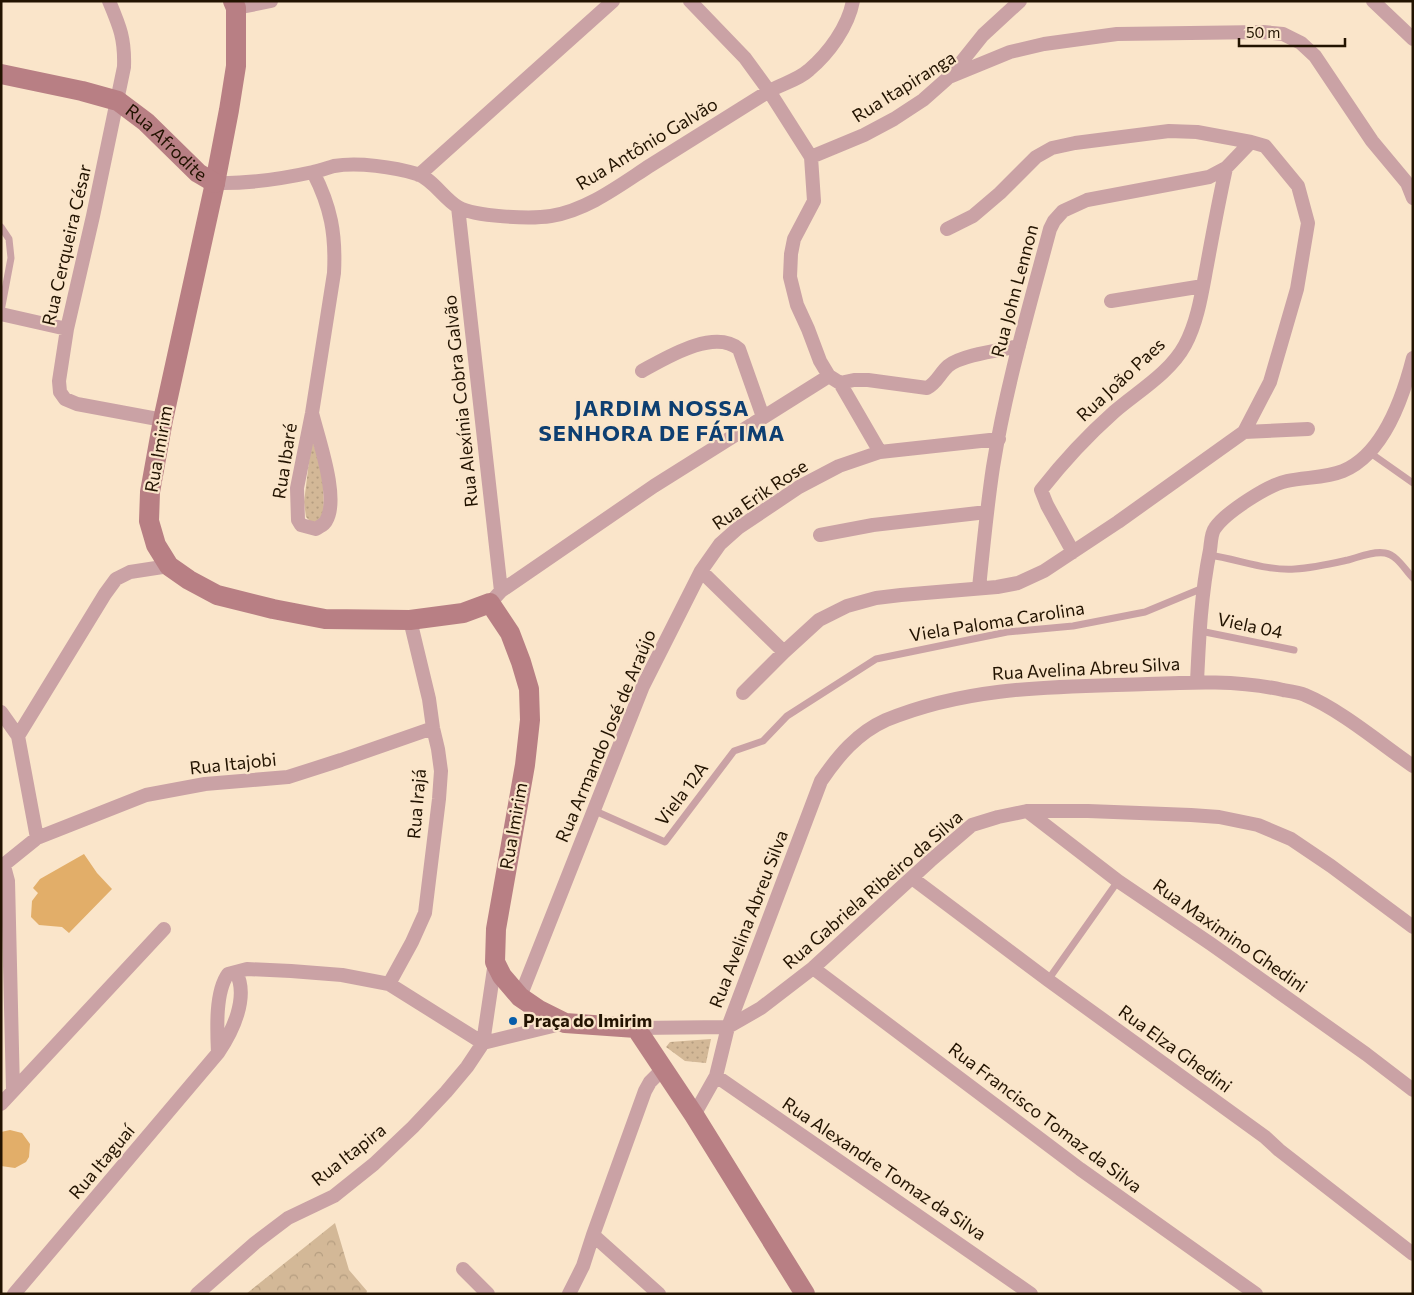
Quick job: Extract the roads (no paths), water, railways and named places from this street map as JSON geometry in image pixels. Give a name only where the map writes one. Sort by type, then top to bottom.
[{"type":"street","name":"Rua Cerqueira César","points":[[110,1],[125,45],[124,67],[67,328],[59,381],[60,392],[65,399],[77,404],[163,420]]},
{"type":"street","points":[[234,5],[271,1]]},
{"type":"street","points":[[419,175],[613,1]]},
{"type":"street","points":[[690,1],[744,58],[769,91],[811,157],[814,201],[794,238],[790,277],[797,305],[820,361],[835,379],[880,452]]},
{"type":"street","name":"Rua Antônio Galvão","points":[[215,183],[258,181],[335,166],[353,165],[402,170],[419,175],[458,207],[481,213],[530,217],[551,216],[591,203],[769,91],[809,71],[843,30],[853,1]]},
{"type":"street","points":[[949,77],[983,35],[1020,1]]},
{"type":"street","points":[[1373,1],[1413,38]]},
{"type":"street","name":"Rua Imirim","points":[[234,5],[236,66],[215,183],[163,420],[150,492],[149,521],[156,545],[169,566],[189,580],[217,595],[273,609],[325,618],[410,620],[462,613],[496,597],[521,662],[529,689],[530,720],[526,765],[496,929],[495,962]]},
{"type":"street","name":"Rua Itapiranga","points":[[811,157],[864,135],[894,119],[923,100],[949,77],[1010,52],[1044,44],[1117,34],[1244,32],[1283,34],[1301,43],[1315,56],[1372,141],[1410,181],[1413,198]]},
{"type":"street","points":[[1,74],[82,91],[118,101]]},
{"type":"street","name":"Rua Afrodite","points":[[118,101],[146,122],[198,173],[215,183]]},
{"type":"street","points":[[743,693],[819,620],[847,606],[876,598],[1018,583],[1044,571],[1118,522],[1244,432],[1270,382],[1297,289],[1308,223],[1298,186],[1265,146],[1197,132],[1169,131],[1075,142],[1052,148],[1036,157],[1000,193],[972,216],[947,229]]},
{"type":"street","name":"Rua John Lennon","points":[[979,588],[986,512],[998,439],[1019,346],[1050,229],[1054,221],[1064,211],[1087,200],[1209,178],[1226,168],[1251,142]]},
{"type":"street","name":"Rua João Paes","points":[[1073,552],[1047,505],[1041,490],[1081,443],[1159,374],[1184,346],[1192,328],[1203,286],[1226,168]]},
{"type":"street","name":"Rua Ibaré","points":[[312,172],[324,193],[332,223],[335,251],[334,273],[312,413],[301,465],[297,509],[298,520],[301,525],[316,528],[325,523],[329,514],[330,491],[324,457],[312,413]]},
{"type":"street","name":"Rua Alexínia Cobra Galvão","points":[[458,207],[496,597]]},
{"type":"street","points":[[1111,301],[1203,286]]},
{"type":"street","points":[[1,313],[67,328]]},
{"type":"street","points":[[642,371],[687,348],[718,342],[734,345],[739,349],[763,417]]},
{"type":"street","points":[[496,597],[654,486],[763,417],[835,379],[868,380],[927,388],[937,381],[949,365],[963,359],[1019,346]]},
{"type":"street","points":[[1196,682],[1203,588],[1214,529],[1231,512],[1269,487],[1286,481],[1344,471],[1369,452],[1384,432],[1399,404],[1413,358]]},
{"type":"street","points":[[1244,432],[1308,429]]},
{"type":"street","name":"Rua Erik Rose","points":[[701,571],[720,544],[745,524],[799,487],[840,466],[880,452],[998,439]]},
{"type":"street","points":[[820,535],[873,525],[986,512]]},
{"type":"street","points":[[18,736],[116,579],[130,572],[169,566]]},
{"type":"street","points":[[701,571],[784,652]]},
{"type":"street","name":"Rua Armando José de Araújo","points":[[520,997],[643,686],[701,571]]},
{"type":"street","name":"Rua Irajá","points":[[389,984],[412,942],[425,913],[439,799],[440,771],[438,749],[429,699],[410,620]]},
{"type":"street","name":"Rua Avelina Abreu Silva","points":[[694,1115],[716,1076],[728,1027],[821,781],[835,760],[851,742],[885,721],[941,701],[984,693],[1037,687],[1196,682],[1263,685],[1305,694],[1339,714],[1413,766]]},
{"type":"street","points":[[1,712],[18,736],[37,838]]},
{"type":"street","name":"Rua Itajobi","points":[[3,866],[37,838],[146,795],[205,784],[288,777],[433,728]]},
{"type":"street","name":"Rua Gabriela Ribeiro da Silva","points":[[728,1027],[762,1008],[814,968],[972,826],[998,817],[1027,811],[1191,815],[1219,817],[1258,825],[1291,839],[1331,866],[1413,927]]},
{"type":"street","name":"Rua Maximino Ghedini","points":[[1027,811],[1118,881],[1358,1048],[1413,1090]]},
{"type":"street","points":[[3,866],[8,881],[13,1091]]},
{"type":"street","name":"Rua Elza Ghedini","points":[[912,878],[1048,980],[1265,1137],[1279,1150],[1413,1254]]},
{"type":"street","points":[[1,1104],[164,930]]},
{"type":"street","points":[[495,962],[502,976],[520,997],[539,1010],[565,1023]]},
{"type":"street","name":"Rua Itapira","points":[[197,1294],[261,1238],[288,1218],[334,1196],[374,1164],[446,1092],[467,1067],[483,1043],[495,962]]},
{"type":"street","name":"Rua Francisco Tomaz da Silva","points":[[814,968],[1080,1169],[1256,1294]]},
{"type":"street","points":[[218,1053],[221,989],[224,980],[228,974],[248,969],[342,975],[389,984],[483,1043],[565,1023],[636,1028],[728,1027]]},
{"type":"street","name":"Rua Itaguaí","points":[[14,1294],[227,1040],[237,1012],[241,981],[236,972]]},
{"type":"street","points":[[636,1028],[694,1115],[805,1294]]},
{"type":"street","points":[[569,1294],[583,1266],[645,1090],[663,1069]]},
{"type":"street","name":"Rua Alexandre Tomaz da Silva","points":[[716,1076],[1031,1294]]},
{"type":"street","points":[[593,1235],[659,1294]]},
{"type":"street","points":[[463,1269],[488,1294]]},
{"type":"lane","points":[[1,227],[9,239],[11,258],[1,313]]},
{"type":"lane","points":[[1369,452],[1413,483]]},
{"type":"lane","points":[[1209,555],[1271,569],[1292,569],[1314,567],[1386,553],[1394,558],[1413,578]]},
{"type":"lane","name":"Viela Paloma Carolina","points":[[734,751],[763,741],[787,716],[876,659],[1007,632],[1073,626],[1145,612],[1203,588]]},
{"type":"lane","name":"Viela 04","points":[[1200,631],[1294,650]]},
{"type":"lane","name":"Viela 12A","points":[[593,810],[665,842],[734,751]]},
{"type":"lane","points":[[1048,980],[1118,881]]},
{"type":"place","name":"Praça do Imirim","points":[[513,1021]]},
{"type":"district","name":"JARDIM NOSSA SENHORA DE FÁTIMA","points":[[662,420]]}]
